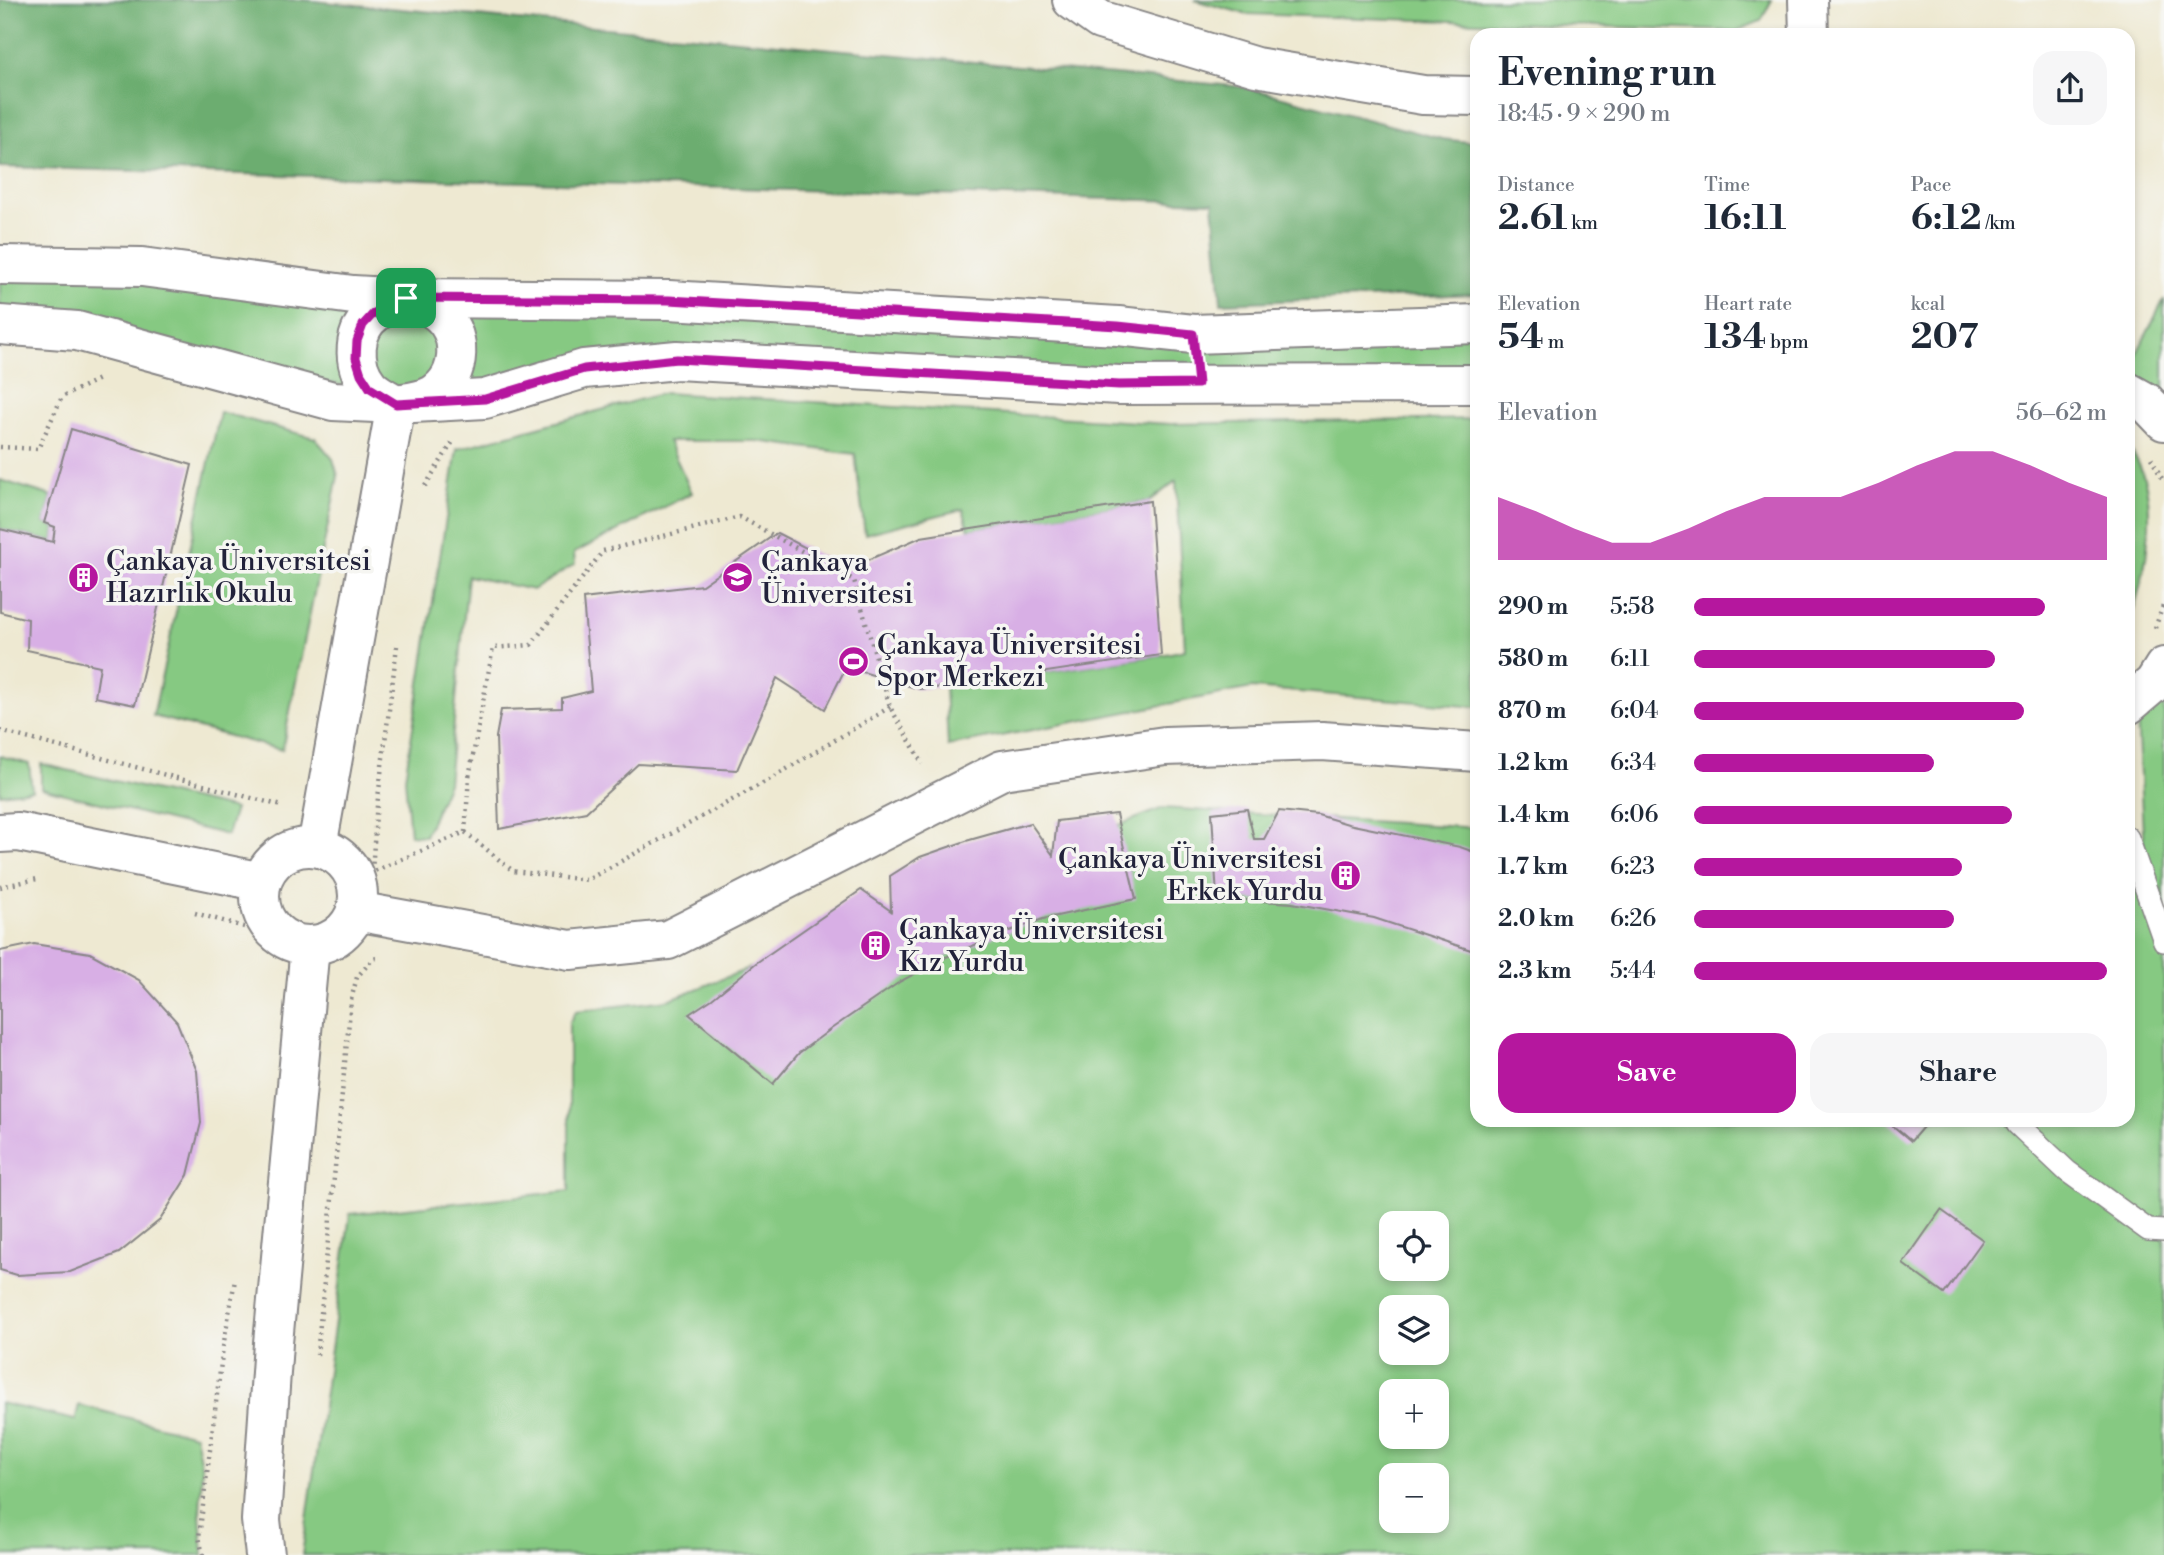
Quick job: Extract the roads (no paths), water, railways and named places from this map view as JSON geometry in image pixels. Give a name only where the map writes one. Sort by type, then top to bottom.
[{"type":"street","points":[[1072,0],[1100,20],[1256,67],[1423,95],[1470,96]]},
{"type":"street","points":[[1808,0],[1809,28]]},
{"type":"street","points":[[0,265],[144,251],[352,295],[406,298],[669,289],[1118,326],[1194,321],[1470,324]]},
{"type":"street","points":[[669,289],[677,359]]},
{"type":"street","points":[[406,298],[437,311],[448,323],[455,337],[457,354],[454,370],[445,385],[432,395],[417,401],[396,404],[370,388],[361,374],[356,358],[357,341],[363,325],[374,313],[406,298]]},
{"type":"street","points":[[1194,321],[1198,384]]},
{"type":"street","points":[[0,326],[73,345],[333,401],[396,404],[485,399],[584,369],[677,359],[1119,385],[1470,384]]},
{"type":"street","points":[[2135,396],[2146,402],[2164,421]]},
{"type":"street","points":[[317,847],[396,404]]},
{"type":"street","points":[[2135,699],[2154,683],[2164,667]]},
{"type":"street","points":[[356,911],[570,950],[668,940],[1002,770],[1178,745],[1322,741],[1470,752]]},
{"type":"street","points":[[0,833],[18,832],[262,882]]},
{"type":"street","points":[[303,846],[317,847],[334,852],[347,863],[355,877],[359,894],[350,925],[339,936],[310,946],[288,940],[266,939],[261,905],[262,882],[268,869],[289,850],[303,846]]},
{"type":"street","points":[[265,1555],[261,1520],[272,1357],[310,946]]},
{"type":"lane","points":[[2135,858],[2164,941]]},
{"type":"lane","points":[[2020,1127],[2067,1171],[2148,1230],[2164,1231]]},
{"type":"place","name":"Çankaya Üniversitesi Hazırlık Okulu","points":[[83,577]]},
{"type":"place","name":"Çankaya Üniversitesi","points":[[738,578]]},
{"type":"place","name":"Çankaya Üniversitesi Spor Merkezi","points":[[854,661]]},
{"type":"place","name":"Çankaya Üniversitesi Erkek Yurdu","points":[[1346,875]]},
{"type":"place","name":"Çankaya Üniversitesi Kız Yurdu","points":[[876,946]]}]
